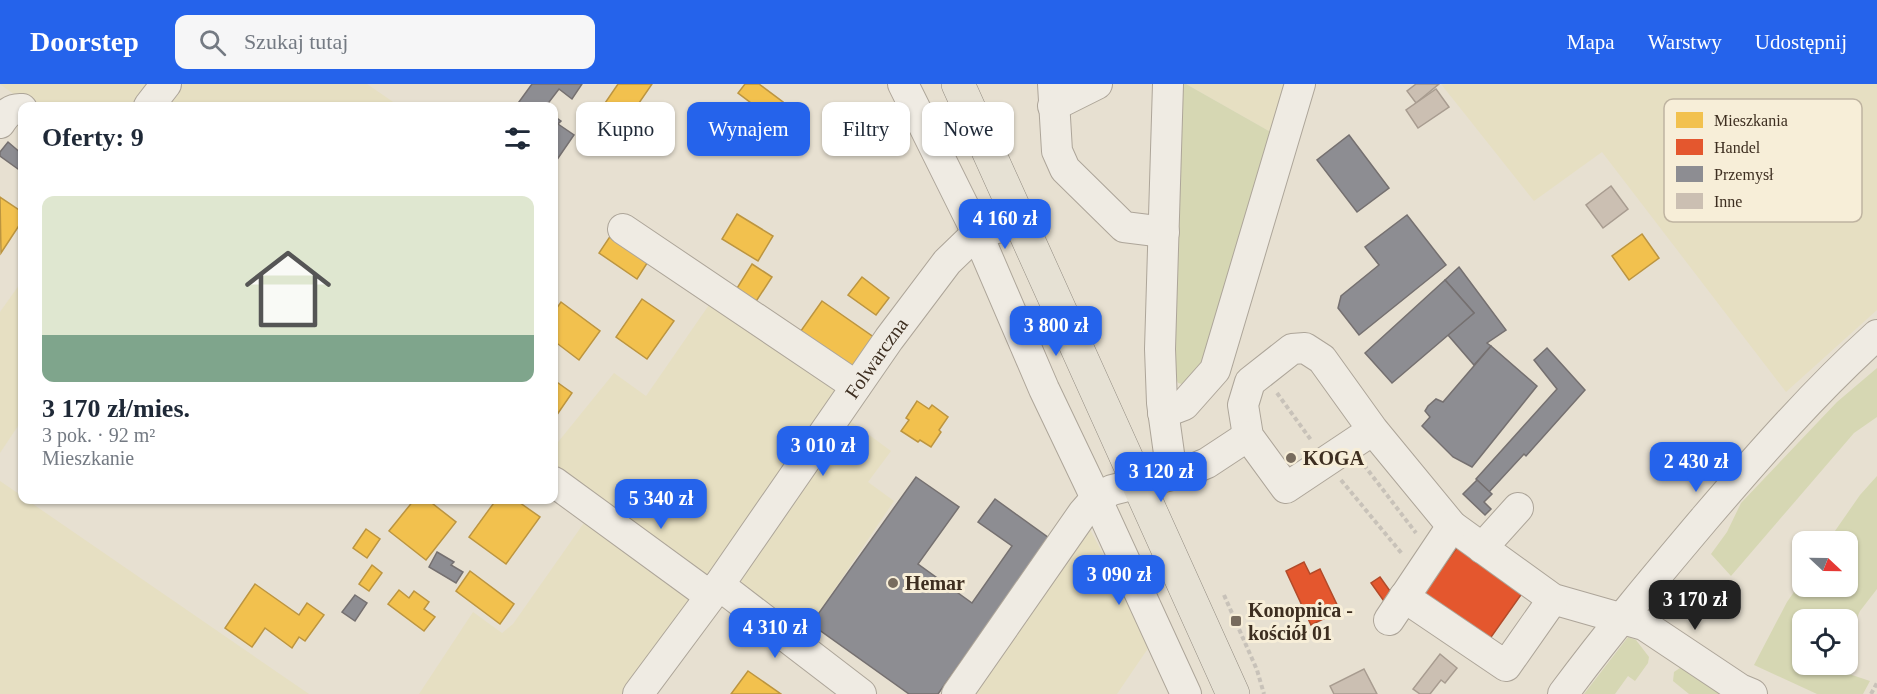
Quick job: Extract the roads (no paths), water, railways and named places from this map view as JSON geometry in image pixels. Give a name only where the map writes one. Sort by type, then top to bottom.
[{"type":"main road","points":[[958,84],[1233,694]]},
{"type":"street","points":[[152,102],[166,84]]},
{"type":"street","points":[[903,84],[977,233],[1044,389],[1186,694]]},
{"type":"street","points":[[1097,84],[1053,95],[1057,151],[1065,169],[1124,227],[1164,232]]},
{"type":"street","points":[[1168,84],[1160,349],[1163,413],[1172,476]]},
{"type":"street","points":[[1163,413],[1184,405],[1215,370],[1300,84]]},
{"type":"street","points":[[0,123],[6,114],[18,109]]},
{"type":"street","points":[[977,233],[1021,222]]},
{"type":"street","points":[[623,229],[856,386]]},
{"type":"street","name":"Folwarczna","points":[[638,694],[714,591],[856,386],[947,262],[977,233]]},
{"type":"street","points":[[1563,694],[1621,618],[1785,426],[1822,386],[1877,335]]},
{"type":"street","points":[[1373,430],[1286,488],[1248,436],[1244,405],[1250,382],[1292,349],[1305,348],[1322,358],[1373,430],[1452,526],[1553,599],[1644,625],[1740,689],[1752,694]]},
{"type":"street","points":[[1215,370],[1250,382]]},
{"type":"street","points":[[957,694],[1083,513],[1096,498],[1112,490],[1172,476],[1207,463],[1248,436]]},
{"type":"street","points":[[558,485],[861,694]]},
{"type":"street","points":[[1482,548],[1518,508]]},
{"type":"street","points":[[1452,526],[1397,609],[1506,666],[1553,599]]},
{"type":"place","name":"KOGA","points":[[1291,458]]},
{"type":"place","name":"Hemar","points":[[893,583]]},
{"type":"place","name":"Konopnica - kościół 01","points":[[1236,621]]}]
